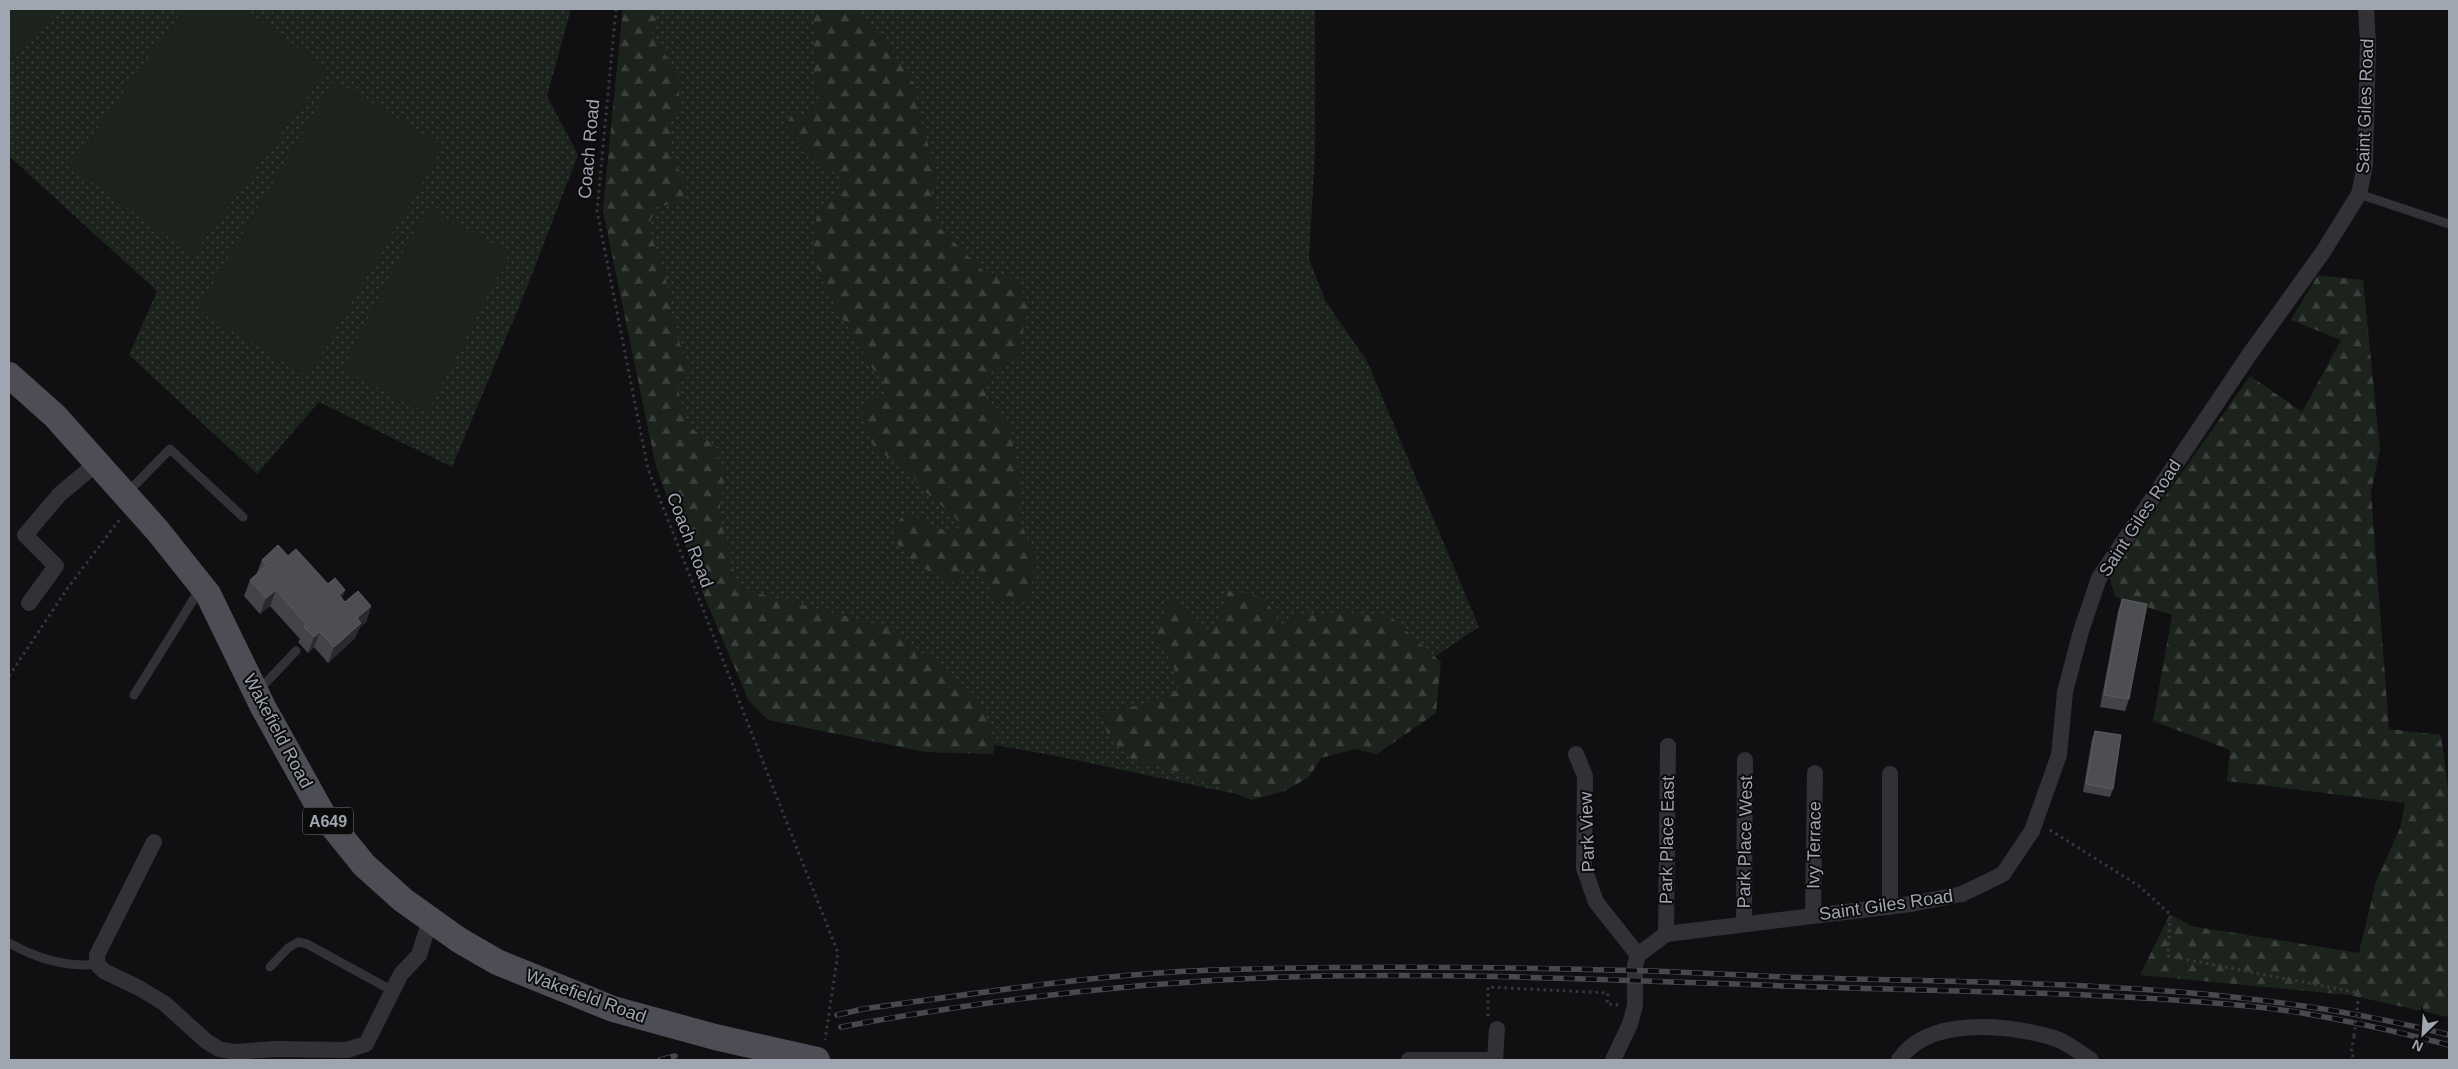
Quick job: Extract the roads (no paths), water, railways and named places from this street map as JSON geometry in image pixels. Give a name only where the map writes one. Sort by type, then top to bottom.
[{"type":"main road","name":"Wakefield Road","points":[[9,375],[55,416],[129,498],[202,586],[208,594],[256,693],[322,813],[364,865],[403,900],[459,940],[496,962],[613,1009],[715,1037],[821,1051]]},
{"type":"street","name":"Saint Giles Road","points":[[1638,955],[1666,934],[1890,907],[1962,894],[2003,874],[2034,823],[2059,755],[2065,692],[2080,631],[2099,578],[2249,355],[2324,252],[2359,194],[2365,165],[2368,43],[2366,9]]},
{"type":"street","points":[[28,603],[56,566],[25,535],[60,494],[97,463]]},
{"type":"street","name":"Park Place East","points":[[1666,934],[1668,746]]},
{"type":"street","name":"Park View","points":[[1576,754],[1585,776],[1584,868],[1596,902],[1638,955]]},
{"type":"street","name":"Park Place West","points":[[1744,924],[1746,760]]},
{"type":"street","name":"Ivy Terrace","points":[[1813,916],[1815,773]]},
{"type":"street","points":[[1890,774],[1890,907]]},
{"type":"street","points":[[154,842],[97,955],[97,964],[104,972],[139,988],[164,1004],[206,1041],[219,1049],[235,1052],[356,1049],[366,1044],[401,974],[418,955],[430,920]]},
{"type":"street","points":[[1613,1060],[1630,1024],[1635,1006],[1635,965],[1638,955]]},
{"type":"street","points":[[1899,1060],[1904,1053],[1931,1034],[1984,1025],[2056,1039],[2091,1060]]},
{"type":"street","points":[[1409,1060],[1495,1060],[1497,1029]]},
{"type":"lane","points":[[2359,194],[2449,224]]},
{"type":"lane","points":[[129,498],[170,449],[243,517]]},
{"type":"lane","points":[[134,695],[202,586]]},
{"type":"lane","points":[[256,693],[296,650]]},
{"type":"lane","points":[[270,967],[288,948],[298,942],[307,944],[393,991]]},
{"type":"lane","points":[[9,943],[27,953],[60,963],[79,966],[97,964]]},
{"type":"railway","points":[[837,1015],[863,1009],[1038,985],[1169,972],[1323,967],[1488,968],[1653,971],[2137,989],[2216,995],[2294,1005],[2372,1018],[2449,1035]]},
{"type":"railway","points":[[841,1027],[961,1007],[1082,991],[1204,981],[1387,975],[2039,993],[2149,998],[2258,1007],[2306,1014],[2378,1028],[2449,1045]]},
{"type":"railway","points":[[660,1060],[675,1056]]}]
